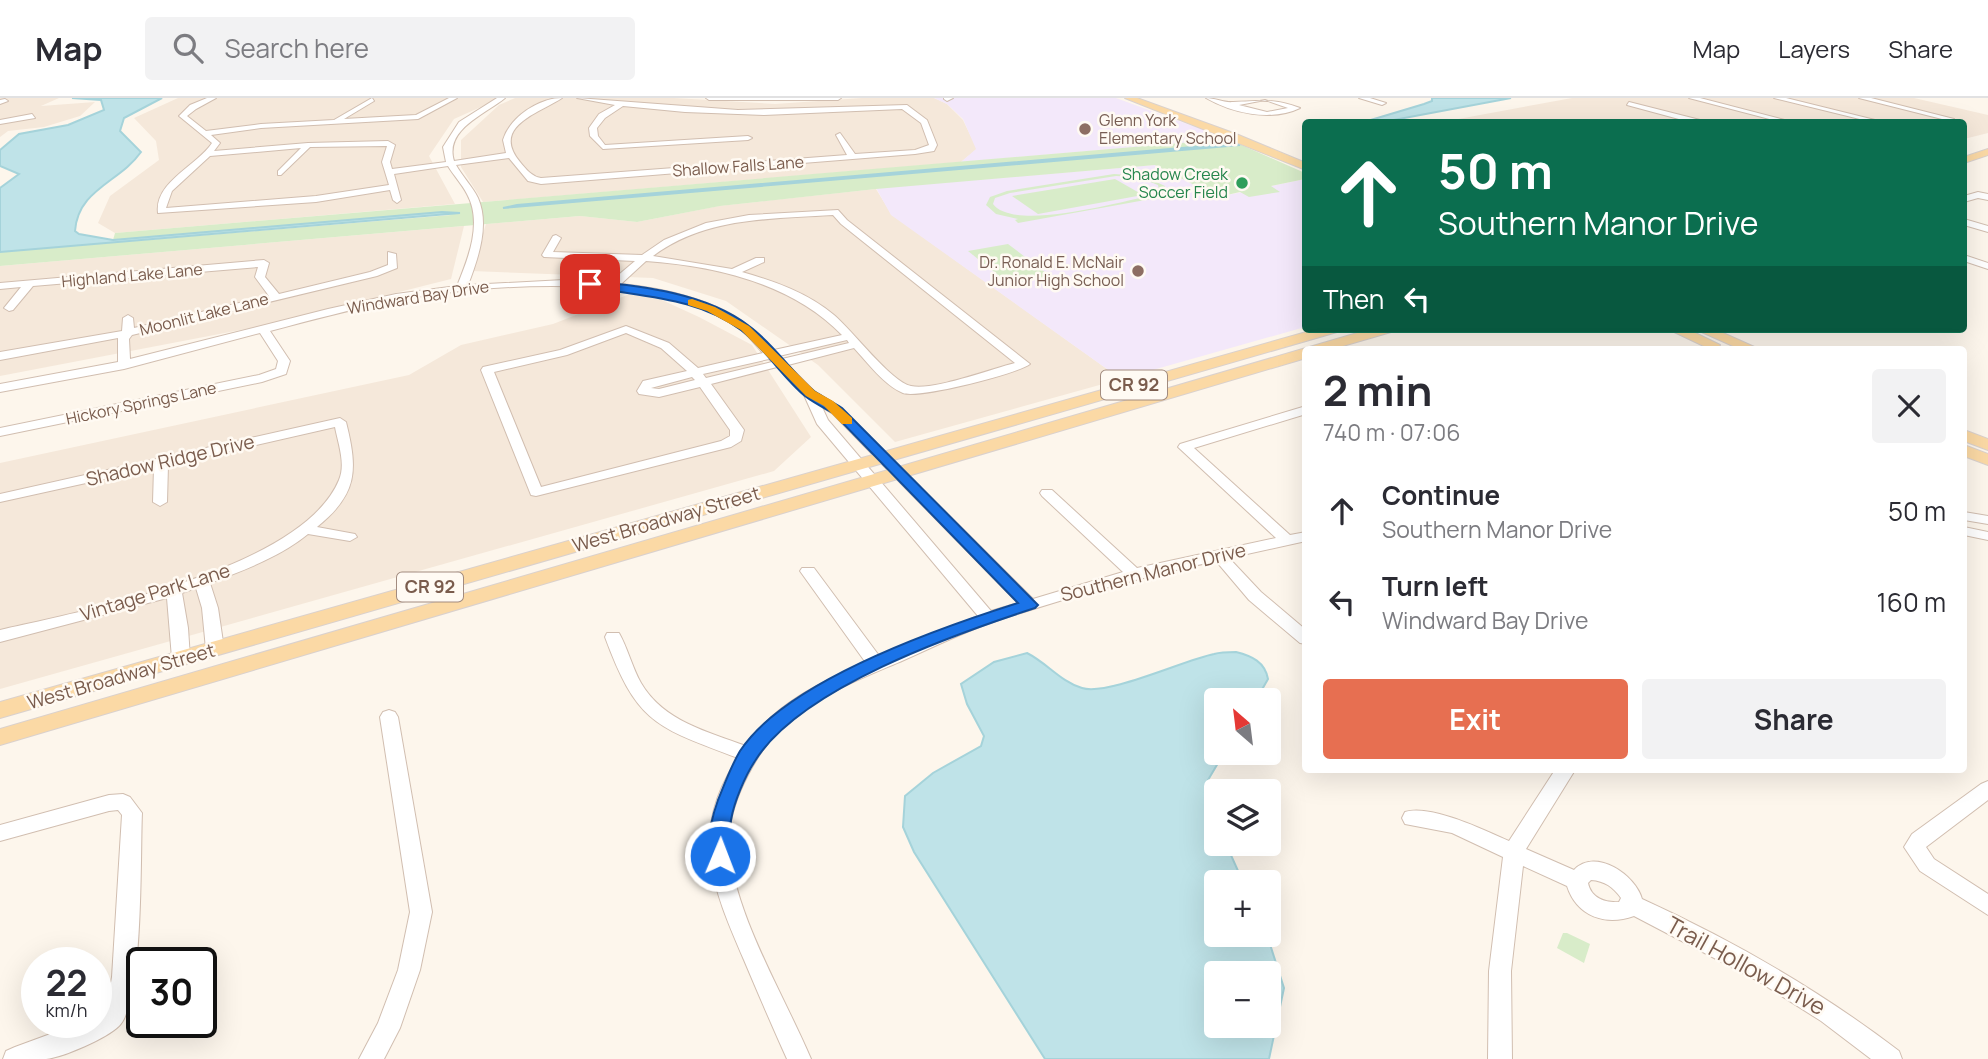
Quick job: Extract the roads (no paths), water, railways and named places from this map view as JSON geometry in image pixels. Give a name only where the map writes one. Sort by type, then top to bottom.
[{"type":"main road","points":[[1129,98],[1233,136],[1302,165]]},
{"type":"main road","points":[[1147,98],[1302,157]]},
{"type":"main road","points":[[1168,112],[1180,109]]},
{"type":"main road","points":[[1233,136],[1245,134]]},
{"type":"main road","points":[[1967,148],[1988,142]]},
{"type":"main road","points":[[1967,159],[1988,152]]},
{"type":"main road","name":"West Broadway Street","points":[[0,710],[1318,333]]},
{"type":"main road","points":[[1328,346],[1372,333]]},
{"type":"main road","points":[[1685,333],[1715,346]]},
{"type":"main road","points":[[1712,333],[1744,346]]},
{"type":"main road","name":"West Broadway Street","points":[[0,737],[1302,354]]},
{"type":"main road","points":[[1967,436],[1988,445]]},
{"type":"main road","points":[[1967,451],[1988,460]]},
{"type":"street","points":[[214,98],[193,107],[183,116],[216,143],[210,154],[166,192],[161,211],[317,199],[395,187]]},
{"type":"street","points":[[286,102],[296,98]]},
{"type":"street","points":[[206,133],[261,126],[418,117],[454,98]]},
{"type":"street","points":[[462,287],[471,259],[479,217],[472,195],[450,162],[446,147],[456,131],[470,117],[502,98]]},
{"type":"street","points":[[491,104],[509,98]]},
{"type":"street","points":[[388,170],[510,153],[507,140],[517,122],[539,106],[559,98]]},
{"type":"street","points":[[580,98],[684,116],[699,111],[718,98]]},
{"type":"street","points":[[684,116],[708,98],[838,98]]},
{"type":"street","points":[[1209,98],[1231,105],[1261,114],[1296,108],[1265,98],[1231,105]]},
{"type":"street","points":[[1362,98],[1382,103]]},
{"type":"street","points":[[1651,98],[1629,104],[1686,119]]},
{"type":"street","points":[[1692,98],[1776,119]]},
{"type":"street","points":[[1777,98],[1866,119]]},
{"type":"street","points":[[1863,98],[1950,119]]},
{"type":"street","points":[[335,122],[372,100]]},
{"type":"street","points":[[622,104],[602,116],[593,128],[599,145],[612,149],[748,138]]},
{"type":"street","name":"Shallow Falls Lane","points":[[510,153],[531,179],[541,181],[852,157],[925,150],[933,145],[924,122],[908,108],[795,113],[699,111]]},
{"type":"street","points":[[0,122],[32,116]]},
{"type":"street","points":[[840,135],[852,157]]},
{"type":"street","points":[[210,154],[308,145],[388,143],[391,145],[387,156],[388,170],[397,200]]},
{"type":"street","points":[[281,173],[308,145]]},
{"type":"street","points":[[667,145],[670,171]]},
{"type":"street","points":[[556,238],[547,255],[646,258],[731,273],[796,297],[837,322],[902,387],[913,391],[929,390],[1024,364],[844,222],[835,212],[727,222],[678,237],[646,258],[612,286]]},
{"type":"street","points":[[1967,223],[1988,229]]},
{"type":"street","name":"Moonlit Lake Lane","points":[[0,355],[128,333],[387,270],[393,266],[391,254]]},
{"type":"street","points":[[1967,259],[1988,266]]},
{"type":"street","points":[[731,273],[760,260]]},
{"type":"street","name":"Highland Lake Lane","points":[[0,286],[264,263],[260,277],[275,296]]},
{"type":"street","name":"Windward Bay Drive","points":[[0,388],[150,359],[365,303],[462,287],[548,283],[612,286],[667,295],[711,309],[745,328],[810,394],[837,411],[1029,605]]},
{"type":"street","points":[[9,308],[29,284]]},
{"type":"street","points":[[124,365],[123,339],[128,333],[128,318]]},
{"type":"street","points":[[626,329],[673,349],[698,378],[737,430],[736,438],[726,444],[536,492],[487,370],[563,353],[626,329]]},
{"type":"street","name":"Hickory Springs Lane","points":[[0,432],[262,378],[282,371],[284,362],[264,330]]},
{"type":"street","points":[[128,333],[144,336],[150,359]]},
{"type":"street","points":[[698,378],[854,340]]},
{"type":"street","name":"Windward Bay Drive","points":[[810,394],[822,421],[874,479],[988,618]]},
{"type":"street","points":[[1287,540],[1185,447],[1302,411]]},
{"type":"street","name":"Shadow Ridge Drive","points":[[0,498],[341,422]]},
{"type":"street","name":"Vintage Park Lane","points":[[0,636],[202,581],[265,554],[306,529],[334,502],[345,483],[348,466],[341,422]]},
{"type":"street","points":[[160,463],[160,502]]},
{"type":"street","points":[[1047,493],[1134,574]]},
{"type":"street","points":[[1967,516],[1988,520]]},
{"type":"street","points":[[306,529],[350,537]]},
{"type":"street","points":[[1967,532],[1988,536]]},
{"type":"street","name":"Southern Manor Drive","points":[[799,1059],[730,903],[722,871],[719,841],[721,819],[729,794],[748,754],[785,714],[832,684],[988,618],[1134,574],[1302,537]]},
{"type":"street","points":[[1218,554],[1263,603],[1302,636]]},
{"type":"street","points":[[808,571],[876,664]]},
{"type":"street","points":[[202,581],[210,608],[215,649]]},
{"type":"street","points":[[174,590],[181,658]]},
{"type":"street","points":[[613,637],[628,674],[648,705],[685,730],[748,754]]},
{"type":"street","points":[[371,1059],[388,1028],[409,970],[421,912],[389,716]]},
{"type":"street","points":[[1500,1059],[1500,971],[1514,851],[1564,773]]},
{"type":"street","points":[[1988,789],[1919,840],[1914,847],[1927,865],[1988,906]]},
{"type":"street","points":[[0,833],[89,807],[123,802],[132,813],[124,977],[120,1001],[111,1018],[84,1033],[15,1059]]},
{"type":"street","points":[[1412,818],[1455,826],[1577,881]]},
{"type":"street","points":[[1585,872],[1609,874],[1624,885],[1632,898],[1631,904],[1621,912],[1603,911],[1586,901],[1577,887],[1577,881],[1585,872]]},
{"type":"street","name":"Trail Hollow Drive","points":[[1631,904],[1694,933],[1772,975],[1832,1014],[1890,1059]]},
{"type":"water","points":[[72,98],[162,98],[124,118],[120,131],[141,152],[84,205],[75,231],[79,234],[113,240],[442,212],[460,213],[0,252],[0,188],[19,174],[0,166],[0,150],[19,134],[68,125],[104,110],[101,100]]},
{"type":"water","points":[[1432,98],[1511,98],[1399,119],[1374,119],[1432,101]]},
{"type":"water","points":[[1240,145],[503,208],[517,205]]},
{"type":"water","points":[[1236,652],[1257,661],[1264,668],[1268,679],[1263,688],[1204,688],[1204,765],[1217,765],[1209,779],[1204,779],[1204,856],[1231,856],[1238,870],[1204,870],[1204,947],[1271,947],[1275,961],[1204,961],[1204,1038],[1273,1038],[1269,1059],[1045,1059],[914,852],[903,827],[905,796],[933,773],[981,746],[984,736],[967,704],[961,684],[994,662],[1027,653],[1074,685],[1094,689],[1127,682],[1219,653]]},
{"type":"water","points":[[1281,979],[1284,988],[1281,1002]]},
{"type":"place","name":"Glenn York Elementary School","points":[[1085,129]]},
{"type":"place","name":"Shadow Creek Soccer Field","points":[[1242,183]]},
{"type":"place","name":"Dr. Ronald E. McNair Junior High School","points":[[1138,271]]}]
